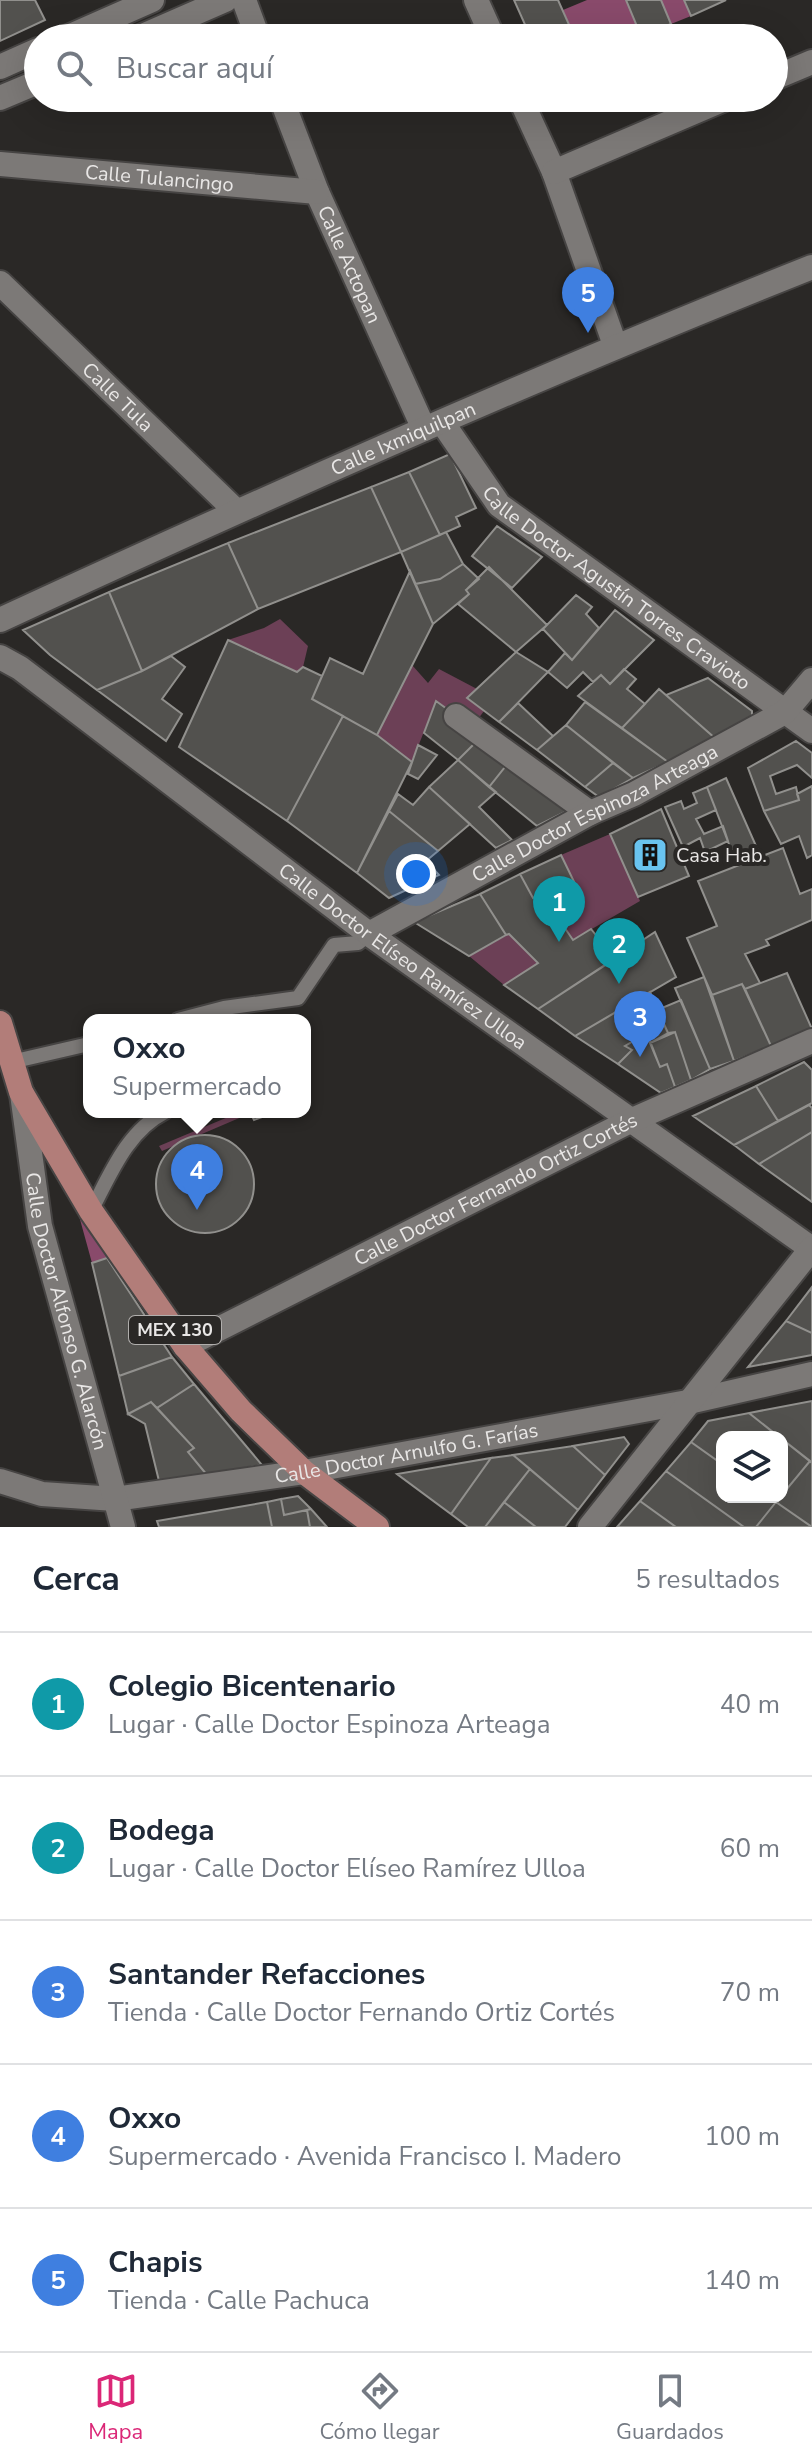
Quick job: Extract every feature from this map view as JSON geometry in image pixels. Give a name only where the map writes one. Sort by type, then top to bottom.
[{"type":"main road","name":"MEX 130","points":[[0,1023],[21,1092],[91,1211],[185,1346],[241,1411],[304,1472],[377,1527]]},
{"type":"street","points":[[98,24],[152,0]]},
{"type":"street","points":[[170,24],[225,0]]},
{"type":"street","points":[[244,0],[253,24]]},
{"type":"street","points":[[476,0],[487,24]]},
{"type":"street","points":[[0,67],[24,56]]},
{"type":"street","points":[[788,72],[812,62]]},
{"type":"street","points":[[0,98],[24,88]]},
{"type":"street","name":"Calle Actopan","points":[[286,112],[317,192],[433,425]]},
{"type":"street","points":[[526,112],[554,172],[615,345]]},
{"type":"street","points":[[554,172],[694,112]]},
{"type":"street","name":"Calle Tulancingo","points":[[0,164],[317,192]]},
{"type":"street","name":"Calle Ixmiquilpan","points":[[0,620],[236,511],[615,345],[812,267]]},
{"type":"street","name":"Calle Tula","points":[[0,283],[236,511]]},
{"type":"street","name":"Calle Doctor Agustín Torres Cravioto","points":[[433,425],[499,505],[812,731]]},
{"type":"street","name":"Calle Doctor Elíseo Ramírez Ulloa","points":[[0,657],[32,678],[369,934],[812,1248]]},
{"type":"street","name":"Calle Doctor Espinoza Arteaga","points":[[369,934],[590,813],[634,794],[785,712],[812,680]]},
{"type":"street","points":[[456,716],[590,813]]},
{"type":"street","name":"Calle Doctor Fernando Ortiz Cortés","points":[[185,1346],[630,1121],[812,1041]]},
{"type":"street","name":"Calle Doctor Alfonso G. Alarcón","points":[[21,1092],[40,1226],[123,1527]]},
{"type":"street","points":[[590,1527],[812,1248]]},
{"type":"street","name":"Calle Doctor Arnulfo G. Farías","points":[[0,1481],[42,1494],[115,1499],[304,1472],[693,1401],[812,1374]]},
{"type":"lane","points":[[202,1014],[298,998],[334,945],[358,943],[369,934]]},
{"type":"lane","points":[[11,1062],[83,1045]]},
{"type":"lane","points":[[91,1211],[135,1134],[153,1118]]},
{"type":"shaded area","points":[[587,0],[626,0],[636,24],[569,24],[563,10]]},
{"type":"shaded area","points":[[661,0],[684,0],[691,16],[671,24]]},
{"type":"shaded area","points":[[280,619],[308,646],[303,667],[297,672],[228,640],[264,628]]},
{"type":"shaded area","points":[[412,665],[428,683],[439,669],[477,689],[468,698],[484,711],[472,727],[436,701],[412,762],[377,735]]},
{"type":"shaded area","points":[[610,834],[640,901],[573,940],[558,919],[547,924],[543,916],[561,855]]},
{"type":"shaded area","points":[[509,934],[538,963],[504,985],[469,956]]},
{"type":"shaded area","points":[[226,1118],[239,1118],[162,1151],[159,1146]]},
{"type":"shaded area","points":[[73,1194],[107,1258],[92,1263]]},
{"type":"building","points":[[0,0],[35,0],[45,20],[24,24],[24,30],[0,41]]},
{"type":"building","points":[[514,0],[558,0],[569,24],[525,24]]},
{"type":"building","points":[[626,0],[661,0],[671,24],[636,24]]},
{"type":"building","points":[[684,0],[726,0],[691,16]]},
{"type":"building","points":[[450,454],[476,508],[456,517],[460,526],[440,535],[409,472]]},
{"type":"building","points":[[409,472],[440,535],[401,552],[371,487]]},
{"type":"building","points":[[371,487],[401,552],[258,609],[228,543]]},
{"type":"building","points":[[497,526],[542,557],[512,588],[472,556]]},
{"type":"building","points":[[446,532],[463,564],[440,579],[415,584],[401,552]]},
{"type":"building","points":[[228,543],[258,609],[142,671],[109,592]]},
{"type":"building","points":[[463,564],[479,579],[466,590],[469,594],[433,624],[415,584],[440,579]]},
{"type":"building","points":[[489,567],[547,625],[516,652],[458,604],[469,594],[466,590]]},
{"type":"building","points":[[410,571],[433,624],[377,735],[312,699],[330,658],[363,674]]},
{"type":"building","points":[[109,592],[142,671],[97,690],[50,655],[23,630]]},
{"type":"building","points":[[576,595],[592,607],[586,614],[599,628],[572,660],[543,629]]},
{"type":"building","points":[[615,610],[654,640],[610,684],[601,675],[593,682],[583,672],[567,688],[548,672],[565,653],[572,660]]},
{"type":"building","points":[[228,640],[297,672],[303,667],[322,676],[312,699],[343,716],[287,821],[179,747]]},
{"type":"building","points":[[516,652],[548,672],[499,722],[467,698]]},
{"type":"building","points":[[171,656],[185,667],[162,699],[182,714],[166,741],[97,690]]},
{"type":"building","points":[[624,669],[636,679],[627,689],[645,704],[622,728],[578,696],[601,675],[610,684]]},
{"type":"building","points":[[708,678],[752,711],[752,722],[716,739],[666,695]]},
{"type":"building","points":[[659,689],[716,739],[668,762],[622,728]]},
{"type":"building","points":[[436,701],[483,735],[458,760],[424,733]]},
{"type":"building","points":[[585,702],[668,762],[633,778],[566,725]]},
{"type":"building","points":[[518,703],[553,736],[537,750],[499,722]]},
{"type":"building","points":[[343,716],[377,735],[412,762],[357,873],[287,821]]},
{"type":"building","points":[[566,725],[613,763],[585,787],[537,750]]},
{"type":"building","points":[[483,735],[513,757],[489,787],[458,760]]},
{"type":"building","points":[[796,741],[812,753],[812,778],[797,765],[770,776],[776,794],[796,787],[799,800],[764,811],[748,768]]},
{"type":"building","points":[[418,745],[437,755],[418,779],[408,774]]},
{"type":"building","points":[[513,757],[579,805],[537,826],[489,787]]},
{"type":"building","points":[[458,760],[496,792],[479,807],[512,840],[496,848],[429,787]]},
{"type":"building","points":[[613,763],[633,778],[599,797],[585,787]]},
{"type":"building","points":[[726,778],[760,855],[737,865],[707,787]]},
{"type":"building","name":"Casa Hab.","points":[[812,786],[812,855],[807,858],[799,836],[781,844],[764,811],[799,800],[797,794]]},
{"type":"building","points":[[429,787],[470,824],[438,851],[389,811],[398,794],[413,805]]},
{"type":"building","points":[[707,787],[716,810],[696,819],[704,834],[723,826],[728,841],[705,852],[700,838],[683,847],[665,807],[681,801],[684,809],[697,803],[693,793]]},
{"type":"building","name":"Casa Hab.","points":[[661,809],[689,876],[638,897],[610,834]]},
{"type":"building","points":[[389,811],[438,851],[426,861],[439,875],[389,898],[357,873]]},
{"type":"building","points":[[783,848],[800,894],[812,889],[812,920],[766,940],[769,945],[745,954],[760,983],[745,989],[742,984],[712,995],[687,938],[717,926],[698,881]]},
{"type":"building","points":[[561,855],[581,896],[568,902],[560,887],[533,898],[520,874]]},
{"type":"building","points":[[520,874],[533,898],[560,887],[568,902],[543,916],[547,924],[558,918],[573,940],[591,929],[603,944],[595,949],[607,964],[538,1009],[504,985],[538,963],[509,934],[506,935],[480,894]]},
{"type":"building","points":[[480,894],[506,935],[469,956],[414,922]]},
{"type":"building","points":[[655,932],[676,977],[575,1036],[538,1009]]},
{"type":"building","points":[[787,973],[812,1029],[771,1046],[745,989]]},
{"type":"building","points":[[704,977],[734,1061],[710,1069],[675,988]]},
{"type":"building","points":[[742,984],[771,1046],[734,1061],[712,995]]},
{"type":"building","points":[[650,992],[668,1033],[650,1043],[647,1033],[625,1046],[632,1050],[618,1064],[575,1036]]},
{"type":"building","points":[[681,1000],[710,1069],[691,1080],[675,1032],[668,1033],[657,1010]]},
{"type":"building","points":[[675,1032],[691,1080],[675,1087],[667,1064],[660,1067],[650,1043]]},
{"type":"building","points":[[647,1033],[660,1067],[667,1064],[675,1087],[661,1093],[618,1064],[632,1050],[625,1046]]},
{"type":"building","points":[[804,1062],[812,1070],[812,1103],[778,1121],[756,1086]]},
{"type":"building","points":[[756,1086],[778,1121],[734,1145],[693,1116]]},
{"type":"building","points":[[809,1105],[812,1108],[812,1132],[759,1164],[734,1145]]},
{"type":"building","points":[[812,1132],[812,1202],[759,1164]]},
{"type":"building","points":[[195,1135],[215,1135],[233,1143],[246,1156],[254,1174],[251,1203],[233,1225],[215,1233],[195,1233],[177,1225],[164,1212],[156,1194],[156,1174],[164,1156],[177,1143]]},
{"type":"building","points":[[107,1258],[172,1357],[119,1376],[92,1263]]},
{"type":"building","points":[[812,1287],[812,1333],[786,1321]]},
{"type":"building","points":[[786,1321],[812,1333],[812,1355],[748,1367]]},
{"type":"building","points":[[172,1357],[194,1384],[157,1408],[151,1402],[128,1414],[119,1376]]},
{"type":"building","points":[[194,1384],[262,1465],[207,1475],[188,1452],[194,1448],[157,1408]]},
{"type":"building","points":[[812,1401],[812,1463],[788,1444],[788,1431],[772,1431],[749,1413]]},
{"type":"building","points":[[151,1402],[194,1448],[188,1452],[207,1475],[160,1485],[145,1424],[128,1414]]},
{"type":"building","points":[[749,1413],[772,1431],[716,1431],[716,1460],[691,1442],[708,1421]]},
{"type":"building","points":[[624,1437],[629,1444],[605,1475],[573,1446]]},
{"type":"building","points":[[691,1442],[716,1460],[716,1503],[775,1503],[756,1527],[744,1527],[666,1471]]},
{"type":"building","points":[[788,1444],[810,1461],[788,1488]]},
{"type":"building","points":[[573,1446],[605,1475],[578,1510],[513,1455]]},
{"type":"building","points":[[513,1455],[530,1469],[485,1527],[468,1527],[451,1514],[491,1458]]},
{"type":"building","points":[[491,1458],[451,1514],[397,1474]]},
{"type":"building","points":[[810,1461],[812,1527],[777,1503],[788,1503],[788,1488]]},
{"type":"building","points":[[530,1469],[578,1510],[565,1527],[536,1527],[504,1502]]},
{"type":"building","points":[[666,1471],[744,1527],[676,1527],[640,1501]]},
{"type":"building","points":[[298,1496],[311,1509],[284,1515],[281,1499]]},
{"type":"building","points":[[281,1499],[284,1515],[307,1510],[310,1527],[272,1527],[267,1502]]},
{"type":"building","points":[[640,1501],[676,1527],[617,1527]]},
{"type":"building","points":[[267,1502],[272,1527],[159,1527],[157,1521]]},
{"type":"building","points":[[504,1502],[536,1527],[485,1527]]},
{"type":"building","points":[[777,1503],[812,1527],[756,1527]]},
{"type":"building","points":[[311,1509],[327,1527],[310,1527],[307,1510]]},
{"type":"place","name":"Chapis","points":[[588,333]]},
{"type":"place","name":"Casa Hab.","points":[[650,855]]},
{"type":"place","name":"Colegio Bicentenario","points":[[559,942]]},
{"type":"place","name":"Bodega","points":[[619,984]]},
{"type":"place","name":"Santander Refacciones","points":[[640,1057]]},
{"type":"place","name":"Oxxo","points":[[197,1210]]}]
